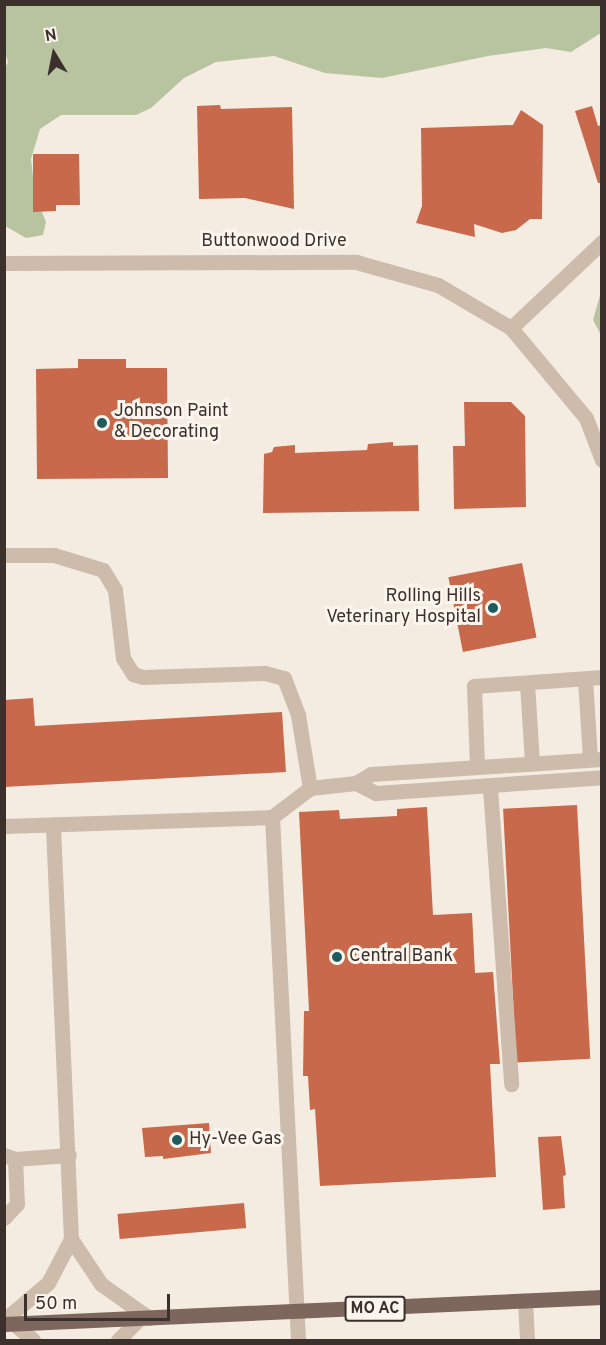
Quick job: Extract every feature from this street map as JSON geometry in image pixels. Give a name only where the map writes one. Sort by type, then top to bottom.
[{"type":"main road","name":"MO AC","points":[[7,1322],[296,1312],[602,1297]]},
{"type":"street","points":[[511,328],[602,242]]},
{"type":"street","name":"Buttonwood Drive","points":[[4,263],[356,262],[438,285],[511,328],[586,418],[602,460]]},
{"type":"street","points":[[4,555],[54,555],[103,570],[115,590],[123,658],[133,674],[142,677],[266,673],[284,678],[298,715],[310,788]]},
{"type":"street","points":[[477,765],[474,686],[602,677]]},
{"type":"street","points":[[4,826],[272,817],[310,788],[356,783],[381,773],[596,759],[585,679]]},
{"type":"street","points":[[527,682],[532,762]]},
{"type":"street","points":[[356,783],[376,793],[490,788],[602,777]]},
{"type":"street","points":[[490,788],[511,1084]]},
{"type":"street","points":[[272,817],[298,1341]]},
{"type":"street","points":[[33,1341],[7,1322],[48,1283],[71,1239],[53,825]]},
{"type":"street","points":[[4,1218],[17,1204],[10,1157],[69,1155]]},
{"type":"street","points":[[71,1239],[101,1284],[144,1318],[118,1341]]},
{"type":"street","points":[[525,1301],[527,1341]]},
{"type":"green space","points":[[5,5],[601,5],[601,33],[571,52],[546,48],[488,56],[382,78],[325,73],[274,56],[216,62],[184,78],[151,108],[136,115],[61,115],[40,129],[31,159],[35,195],[46,222],[43,235],[26,238],[5,226],[4,70],[8,62],[5,52]]},
{"type":"green space","points":[[601,292],[602,335],[593,320]]},
{"type":"building","points":[[220,105],[221,109],[292,107],[294,209],[245,198],[199,199],[197,106]]},
{"type":"building","points":[[592,106],[598,126],[602,125],[602,183],[598,183],[575,111]]},
{"type":"building","points":[[521,110],[543,125],[542,219],[530,219],[516,230],[502,233],[474,224],[475,237],[416,223],[422,206],[421,128],[513,125]]},
{"type":"building","points":[[33,154],[79,154],[80,205],[56,205],[56,211],[33,212]]},
{"type":"building","name":"Johnson Paint & Decorating","points":[[78,359],[126,359],[126,368],[167,368],[168,478],[37,479],[36,369],[78,368]]},
{"type":"building","points":[[464,402],[511,402],[525,416],[526,507],[454,509],[453,446],[465,446]]},
{"type":"building","points":[[393,442],[393,446],[418,445],[419,511],[263,513],[264,454],[272,452],[274,447],[295,445],[295,453],[367,450],[368,444]]},
{"type":"building","name":"Rolling Hills Veterinary Hospital","points":[[522,563],[537,638],[463,652],[448,577]]},
{"type":"building","points":[[33,698],[35,726],[282,712],[286,772],[4,787],[4,700]]},
{"type":"building","points":[[577,805],[590,1059],[516,1063],[503,809]]},
{"type":"building","points":[[427,807],[433,915],[472,913],[475,973],[493,972],[500,1064],[490,1064],[496,1177],[320,1186],[315,1109],[310,1110],[308,1076],[303,1076],[304,1011],[309,1011],[299,812],[339,810],[340,819],[397,816],[397,809]]},
{"type":"building","name":"Hy-Vee Gas","points":[[209,1123],[211,1153],[163,1159],[163,1156],[145,1157],[142,1128]]},
{"type":"building","points":[[561,1136],[566,1175],[563,1176],[565,1208],[543,1210],[538,1137]]},
{"type":"building","points":[[244,1203],[246,1228],[120,1239],[117,1214]]},
{"type":"place","name":"Johnson Paint & Decorating","points":[[102,423]]},
{"type":"place","name":"Rolling Hills Veterinary Hospital","points":[[493,608]]},
{"type":"place","name":"Central Bank","points":[[337,957]]},
{"type":"place","name":"Hy-Vee Gas","points":[[177,1140]]}]
